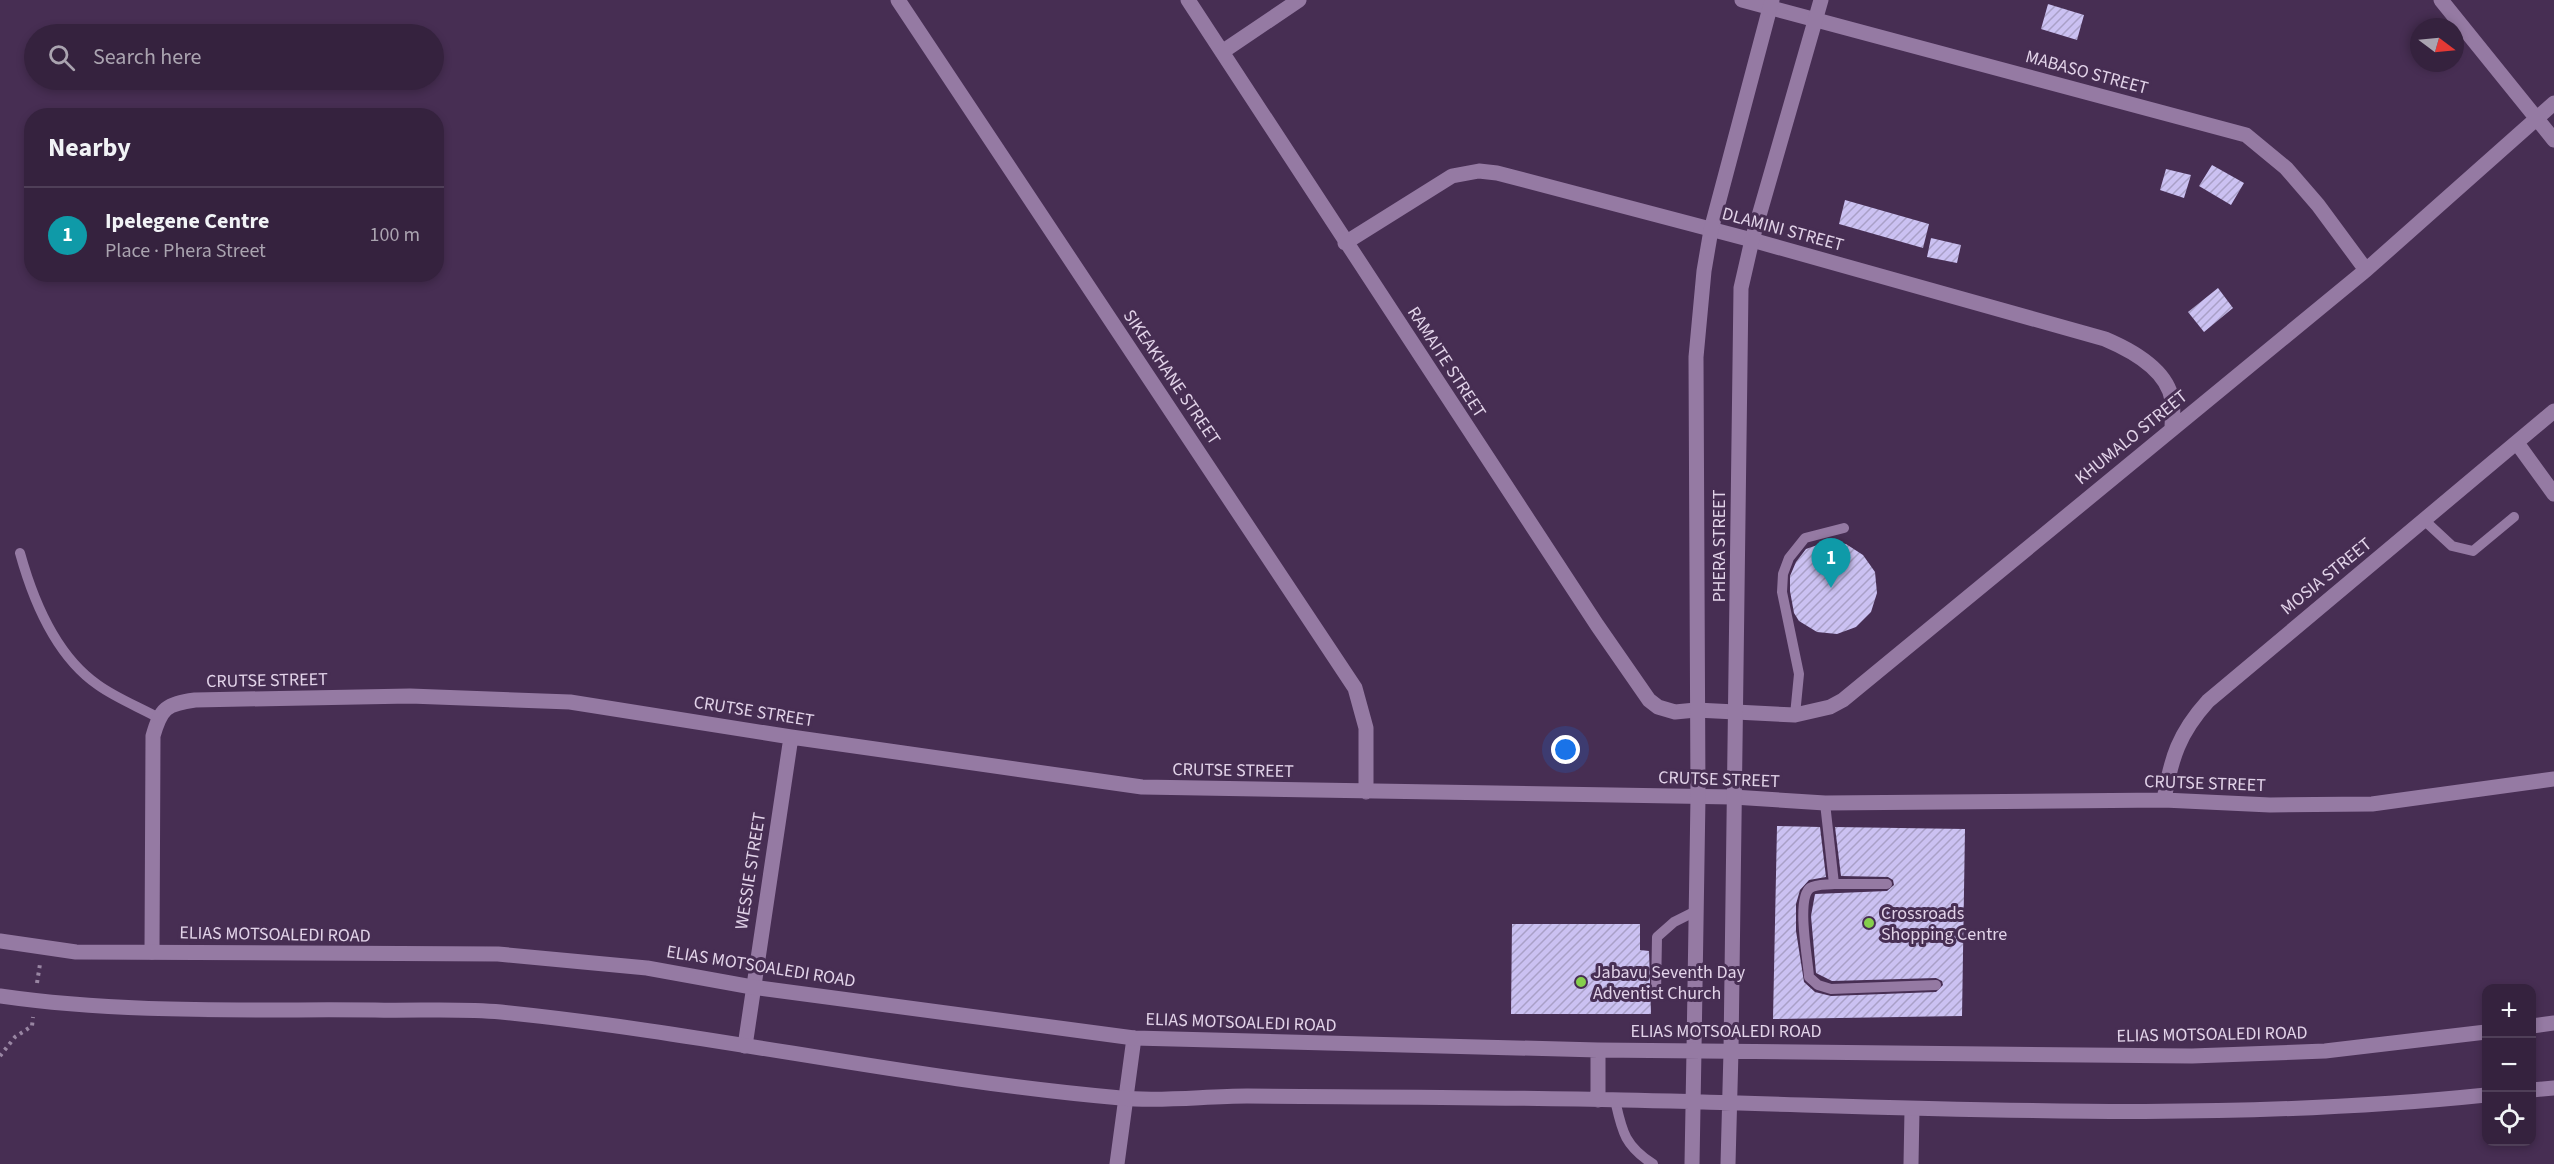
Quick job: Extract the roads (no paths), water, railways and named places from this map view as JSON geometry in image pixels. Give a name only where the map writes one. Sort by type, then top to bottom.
[{"type":"street","name":"SIKEAKHANE STREET","points":[[898,0],[1354,688],[1366,728],[1366,792]]},
{"type":"street","name":"RAMAITE STREET","points":[[1188,0],[1345,243],[1641,689],[1649,700],[1666,710],[1676,712],[1696,710]]},
{"type":"street","points":[[1222,52],[1299,0]]},
{"type":"street","name":"MABASO STREET","points":[[1742,0],[1771,4],[1815,19],[2246,135],[2286,168],[2318,205],[2366,270]]},
{"type":"street","name":"PHERA STREET","points":[[1728,1164],[1733,797],[1737,711],[1741,288],[1752,240],[1821,0]]},
{"type":"street","points":[[2441,0],[2554,140]]},
{"type":"street","name":"PHERA STREET","points":[[1692,1164],[1698,797],[1696,357],[1703,282],[1711,230],[1771,4]]},
{"type":"street","name":"KHUMALO STREET","points":[[1696,710],[1795,715],[1830,707],[1843,700],[2366,270],[2554,103]]},
{"type":"street","name":"DLAMINI STREET","points":[[1345,243],[1452,176],[1479,171],[1497,173],[1752,240],[2104,339],[2136,354],[2160,376],[2172,400],[2172,428]]},
{"type":"street","name":"MOSIA STREET","points":[[2164,801],[2175,750],[2189,723],[2208,701],[2554,411]]},
{"type":"street","points":[[2517,443],[2554,494]]},
{"type":"street","name":"CRUTSE STREET","points":[[159,718],[172,703],[195,700],[410,696],[570,702],[791,737],[1142,787],[1733,797],[1825,803],[2164,801],[2270,805],[2372,804],[2554,779]]},
{"type":"street","points":[[152,952],[153,736],[159,718]]},
{"type":"street","name":"WESSIE STREET","points":[[745,1046],[791,737]]},
{"type":"street","name":"ELIAS MOTSOALEDI ROAD","points":[[0,940],[76,952],[498,954],[647,968],[752,987],[1134,1038],[1598,1050],[2192,1056],[2325,1051],[2482,1033]]},
{"type":"street","points":[[0,996],[68,1004],[150,1008],[492,1011],[636,1028],[911,1072],[1128,1099],[1227,1096],[1693,1101],[1912,1110],[2322,1109],[2482,1095]]},
{"type":"street","points":[[2536,1025],[2554,1023]]},
{"type":"street","points":[[1118,1164],[1134,1038]]},
{"type":"street","points":[[1598,1050],[1598,1100]]},
{"type":"street","points":[[2536,1090],[2554,1088]]},
{"type":"street","points":[[1911,1164],[1912,1110]]},
{"type":"lane","points":[[2424,520],[2452,546],[2473,551],[2514,517]]},
{"type":"lane","points":[[1795,715],[1799,674],[1782,592],[1783,574],[1789,558],[1804,538],[1844,528]]},
{"type":"lane","points":[[20,553],[32,596],[72,660],[97,685],[159,718]]},
{"type":"lane","points":[[1825,803],[1833,884]]},
{"type":"lane","points":[[1887,884],[1833,884],[1813,886],[1806,892],[1803,906],[1809,977],[1818,985],[1831,989],[1936,985]]},
{"type":"lane","points":[[1656,993],[1657,937],[1674,922],[1696,911]]},
{"type":"lane","points":[[1615,1100],[1623,1134],[1630,1146],[1653,1164]]},
{"type":"place","name":"Ipelegene Centre","points":[[1831,588]]},
{"type":"place","name":"Crossroads Shopping Centre","points":[[1869,923]]},
{"type":"place","name":"Jabavu Seventh Day Adventist Church","points":[[1581,982]]}]
